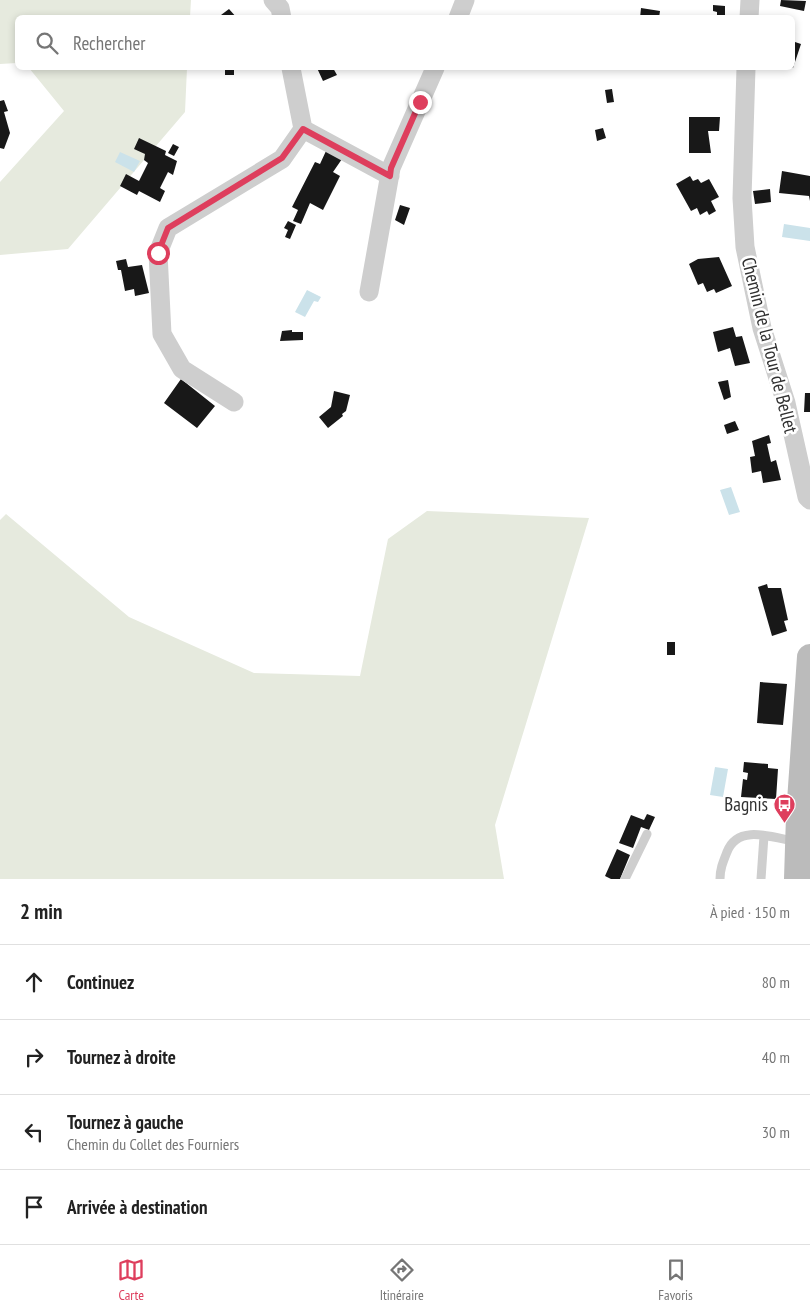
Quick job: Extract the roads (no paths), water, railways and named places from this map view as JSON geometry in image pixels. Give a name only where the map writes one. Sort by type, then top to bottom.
[{"type":"main road","points":[[796,879],[810,657]]},
{"type":"street","points":[[273,0],[280,8],[281,15]]},
{"type":"street","points":[[459,15],[465,0]]},
{"type":"street","points":[[748,15],[750,0]]},
{"type":"street","points":[[234,402],[182,369],[162,334],[158,253],[168,228],[282,158],[303,129],[291,70]]},
{"type":"street","points":[[369,292],[391,168],[434,70]]},
{"type":"street","name":"Chemin de la Tour de Bellet","points":[[746,70],[742,198],[745,247],[762,328],[781,386],[807,497],[810,500]]},
{"type":"street","points":[[303,129],[390,176]]},
{"type":"lane","points":[[720,879],[720,868],[728,847],[738,837],[749,833],[797,842]]},
{"type":"lane","points":[[625,879],[647,834]]},
{"type":"lane","points":[[761,879],[764,836]]},
{"type":"water","points":[[120,152],[140,161],[134,172],[115,162]]},
{"type":"water","points":[[784,224],[810,228],[810,241],[782,237]]},
{"type":"water","points":[[307,290],[321,297],[318,302],[314,301],[305,317],[295,312]]},
{"type":"water","points":[[731,487],[740,512],[729,515],[720,490]]},
{"type":"water","points":[[715,767],[728,769],[723,797],[710,795]]},
{"type":"place","name":"Bagnis","points":[[784,823]]}]
